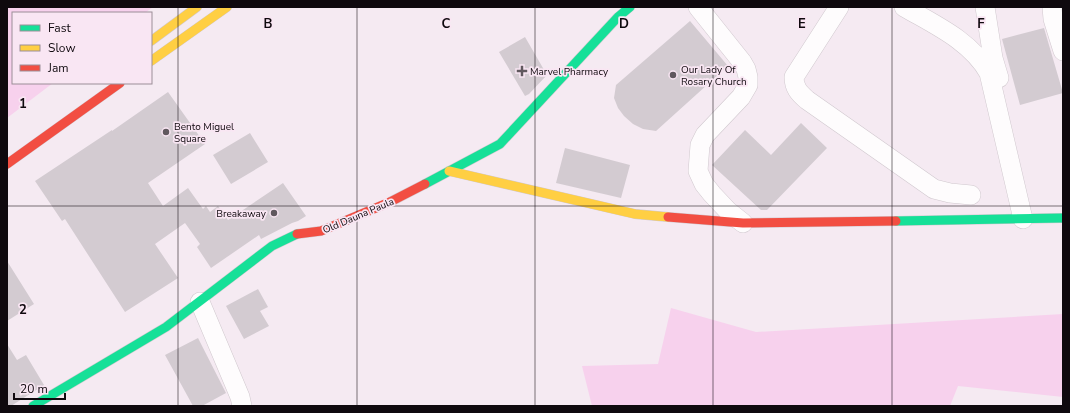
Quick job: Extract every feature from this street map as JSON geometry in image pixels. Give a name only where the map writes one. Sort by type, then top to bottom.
[{"type":"main road","points":[[152,41],[198,7]]},
{"type":"main road","points":[[152,60],[227,7]]},
{"type":"main road","name":"Old Dauna Paula","points":[[33,406],[166,327],[272,246],[298,234],[321,231],[390,202],[500,144],[621,10]]},
{"type":"main road","points":[[7,164],[119,84]]},
{"type":"main road","points":[[449,171],[635,214],[743,223],[1063,218]]},
{"type":"street","points":[[698,7],[742,62],[748,77],[748,86],[741,97],[706,135],[700,145],[698,159],[698,171],[704,184],[728,211],[743,223]]},
{"type":"street","points":[[839,7],[794,77],[794,84],[796,88],[807,100],[934,188],[950,193],[971,195]]},
{"type":"street","points":[[904,7],[961,42],[978,56],[987,69],[993,85],[1030,218]]},
{"type":"street","points":[[985,7],[993,58],[1030,218]]},
{"type":"street","points":[[1052,7],[1053,19],[1063,51]]},
{"type":"street","points":[[200,302],[240,397],[242,406]]},
{"type":"shaded area","points":[[7,7],[153,7],[146,12],[12,12],[12,84],[52,84],[7,118]]},
{"type":"shaded area","points":[[671,308],[756,332],[1063,314],[1063,397],[958,386],[950,406],[592,406],[582,366],[658,364]]},
{"type":"building","name":"Our Lady Of Rosary Church","points":[[690,21],[728,66],[656,131],[643,129],[633,124],[618,108],[614,98],[616,85]]},
{"type":"building","points":[[1044,28],[1063,93],[1020,105],[1002,39]]},
{"type":"building","points":[[525,37],[547,75],[529,94],[525,96],[499,52]]},
{"type":"building","points":[[168,92],[205,144],[148,183],[163,206],[188,188],[203,209],[206,206],[210,212],[218,206],[228,220],[283,183],[306,216],[261,239],[259,235],[211,268],[197,247],[200,244],[185,223],[155,244],[178,278],[125,312],[65,219],[62,221],[35,181],[112,131]]},
{"type":"building","points":[[801,123],[827,148],[767,210],[761,210],[712,165],[745,130],[771,155]]},
{"type":"building","points":[[250,133],[268,162],[231,184],[213,155]]},
{"type":"building","points":[[565,148],[630,165],[621,198],[556,183]]},
{"type":"building","points":[[7,261],[34,304],[7,321]]},
{"type":"building","points":[[258,289],[268,307],[260,311],[269,326],[244,339],[226,306]]},
{"type":"building","points":[[198,338],[226,393],[202,406],[193,406],[165,355]]},
{"type":"building","points":[[7,344],[17,360],[26,355],[44,385],[11,406],[7,406]]},
{"type":"traffic: fast","points":[[425,184],[500,144],[618,17],[630,7]]},
{"type":"traffic: fast","points":[[896,221],[1063,218]]},
{"type":"traffic: fast","points":[[33,406],[166,327],[272,246],[297,234]]},
{"type":"traffic: slow","points":[[152,40],[197,7]]},
{"type":"traffic: slow","points":[[152,60],[227,7]]},
{"type":"traffic: slow","points":[[449,171],[635,214],[668,217]]},
{"type":"traffic: jam","points":[[7,164],[119,84]]},
{"type":"traffic: jam","points":[[297,234],[321,231],[390,202],[425,184]]},
{"type":"traffic: jam","points":[[668,217],[743,223],[896,221]]},
{"type":"place","name":"Marvel Pharmacy","points":[[522,71]]},
{"type":"place","name":"Our Lady Of Rosary Church","points":[[673,75]]},
{"type":"place","name":"Bento Miguel Square","points":[[166,132]]},
{"type":"place","name":"Breakaway","points":[[274,213]]}]
